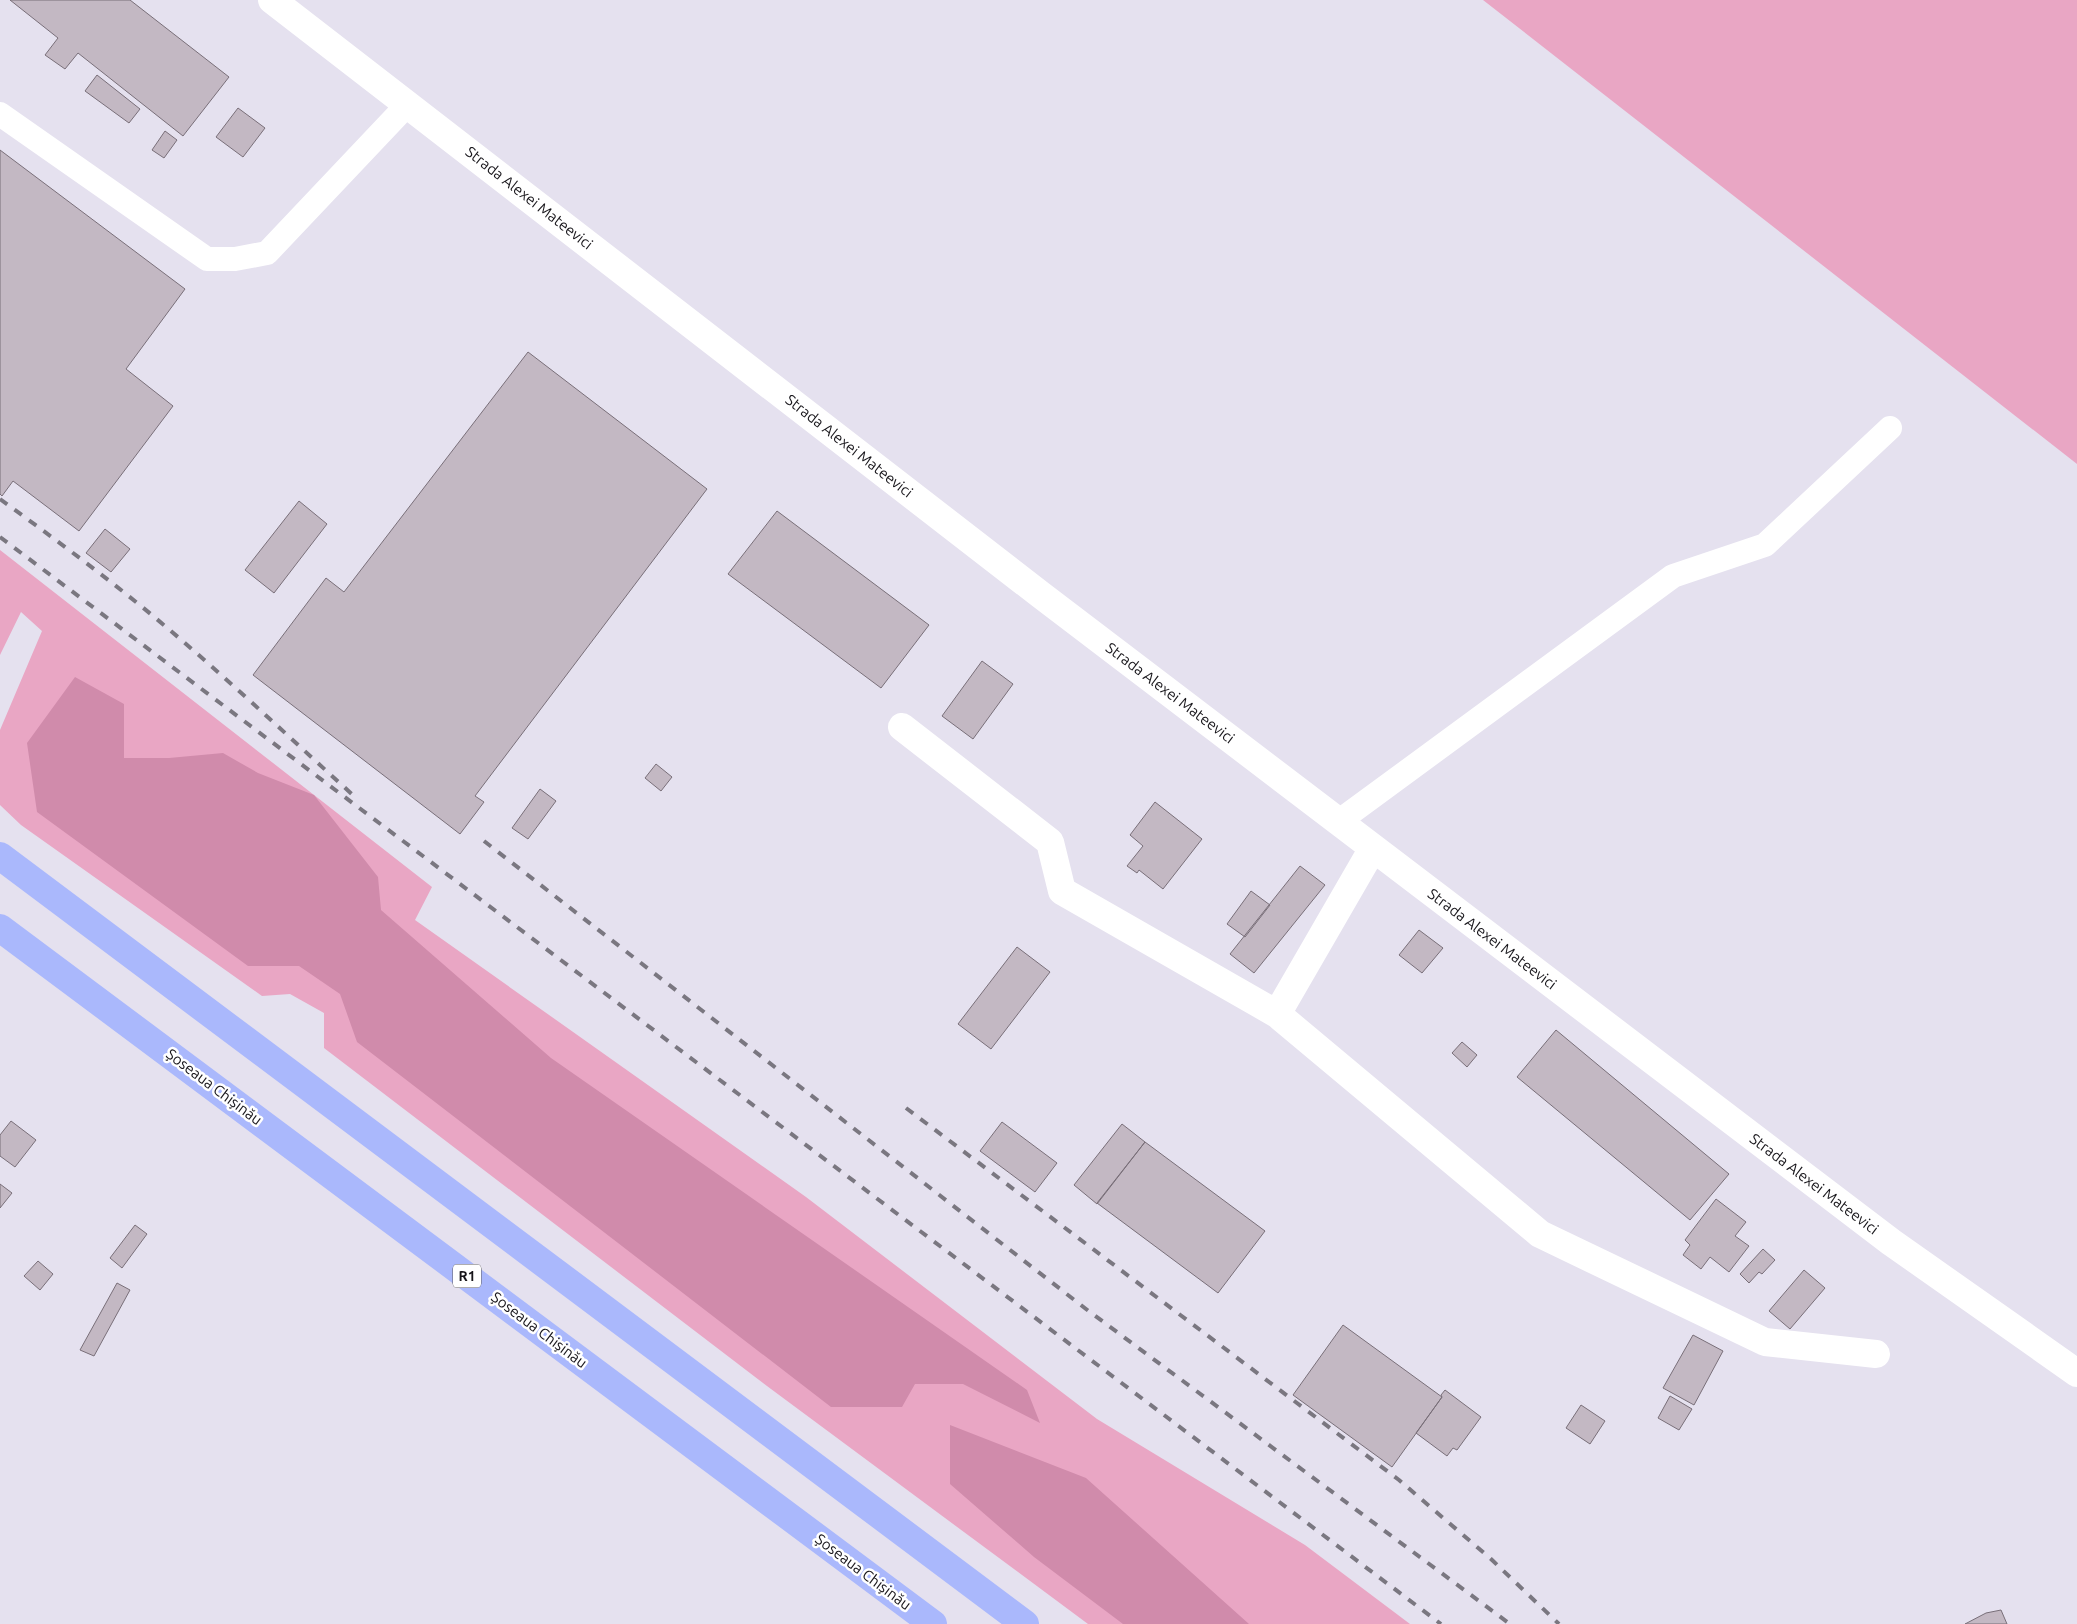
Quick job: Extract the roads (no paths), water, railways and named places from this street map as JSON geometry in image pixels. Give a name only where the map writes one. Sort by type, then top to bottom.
[{"type":"highway","points":[[0,856],[1026,1624]]},
{"type":"highway","name":"Șoseaua Chișinău","points":[[0,928],[933,1624]]},
{"type":"street","name":"Strada Alexei Mateevici","points":[[272,0],[1040,595],[1338,822],[1891,1242],[2077,1373]]},
{"type":"street","points":[[902,727],[1050,842],[1062,892],[1277,1014],[1540,1234],[1765,1342],[1876,1354]]},
{"type":"street","points":[[1277,1014],[1373,848]]},
{"type":"lane","points":[[0,114],[207,259],[235,259],[267,253],[408,104]]},
{"type":"lane","points":[[1338,822],[1673,576],[1765,545],[1890,428]]},
{"type":"railway","points":[[0,499],[145,609],[237,689],[354,796]]},
{"type":"railway","points":[[0,537],[1441,1624]]},
{"type":"railway","points":[[484,841],[1086,1309],[1510,1624]]},
{"type":"railway","points":[[906,1108],[1399,1480],[1491,1559],[1559,1624]]}]
